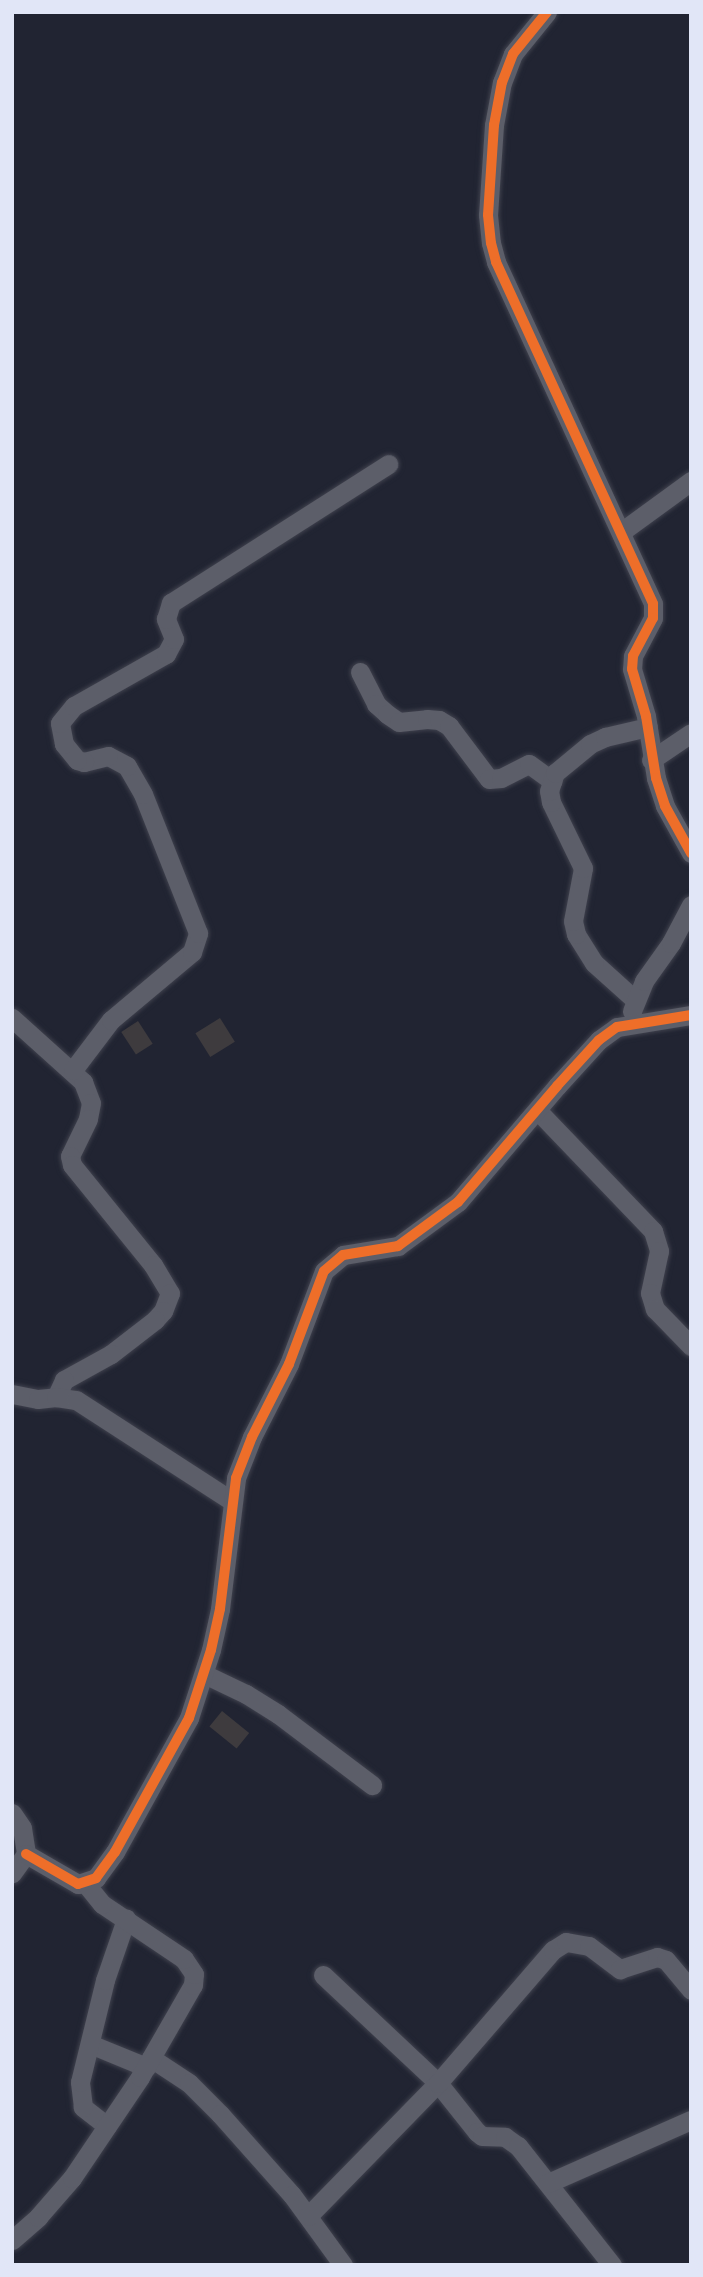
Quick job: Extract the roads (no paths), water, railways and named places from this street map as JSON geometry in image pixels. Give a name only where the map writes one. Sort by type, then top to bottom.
[{"type":"street","points":[[547,12],[513,54],[502,82],[494,125],[488,215],[491,243],[496,262],[653,604],[653,618],[633,656],[632,669],[648,727],[651,760],[665,806],[691,853]]},
{"type":"street","points":[[73,1070],[111,1020],[192,952],[198,933],[143,794],[127,766],[108,756],[84,762],[77,760],[64,744],[60,723],[74,706],[166,654],[174,639],[166,619],[171,603],[388,464]]},
{"type":"street","points":[[621,532],[691,481]]},
{"type":"street","points":[[360,672],[376,704],[399,722],[427,719],[439,720],[449,726],[489,779],[501,779],[529,764],[534,765],[552,781]]},
{"type":"street","points":[[634,999],[594,963],[576,934],[573,921],[583,868],[551,802],[552,781],[569,759],[590,744],[605,737],[648,727]]},
{"type":"street","points":[[651,760],[691,733]]},
{"type":"street","points":[[629,1023],[634,999],[691,905]]},
{"type":"street","points":[[26,1854],[59,1876],[78,1884],[86,1884],[96,1878],[115,1852],[190,1718],[204,1674],[226,1570],[236,1478],[252,1437],[289,1364],[324,1271],[343,1255],[398,1246],[458,1202],[599,1040],[617,1027],[691,1014]]},
{"type":"street","points":[[12,1018],[73,1070],[83,1082],[91,1103],[70,1156],[72,1165],[153,1265],[170,1293],[163,1311],[155,1320],[111,1354],[64,1380],[56,1396]]},
{"type":"street","points":[[537,1110],[653,1231],[659,1251],[650,1293],[655,1309],[691,1346]]},
{"type":"street","points":[[12,1394],[38,1399],[56,1396],[76,1400],[232,1501]]},
{"type":"street","points":[[204,1674],[246,1694],[278,1714],[372,1785]]},
{"type":"street","points":[[12,1813],[22,1828],[26,1854],[12,1874]]},
{"type":"street","points":[[12,2240],[38,2217],[72,2178],[148,2063],[193,1985],[194,1975],[184,1959],[102,1905],[86,1884]]},
{"type":"street","points":[[107,2126],[83,2107],[79,2096],[105,1980],[126,1919]]},
{"type":"street","points":[[308,2216],[438,2083],[552,1950],[566,1942],[589,1946],[620,1969],[657,1957],[666,1959],[691,1990]]},
{"type":"street","points":[[323,1975],[438,2083],[477,2132],[482,2136],[505,2137],[517,2146],[612,2265]]},
{"type":"street","points":[[90,2044],[148,2063],[197,2091],[264,2162],[344,2265]]},
{"type":"street","points":[[548,2183],[691,2120]]}]
